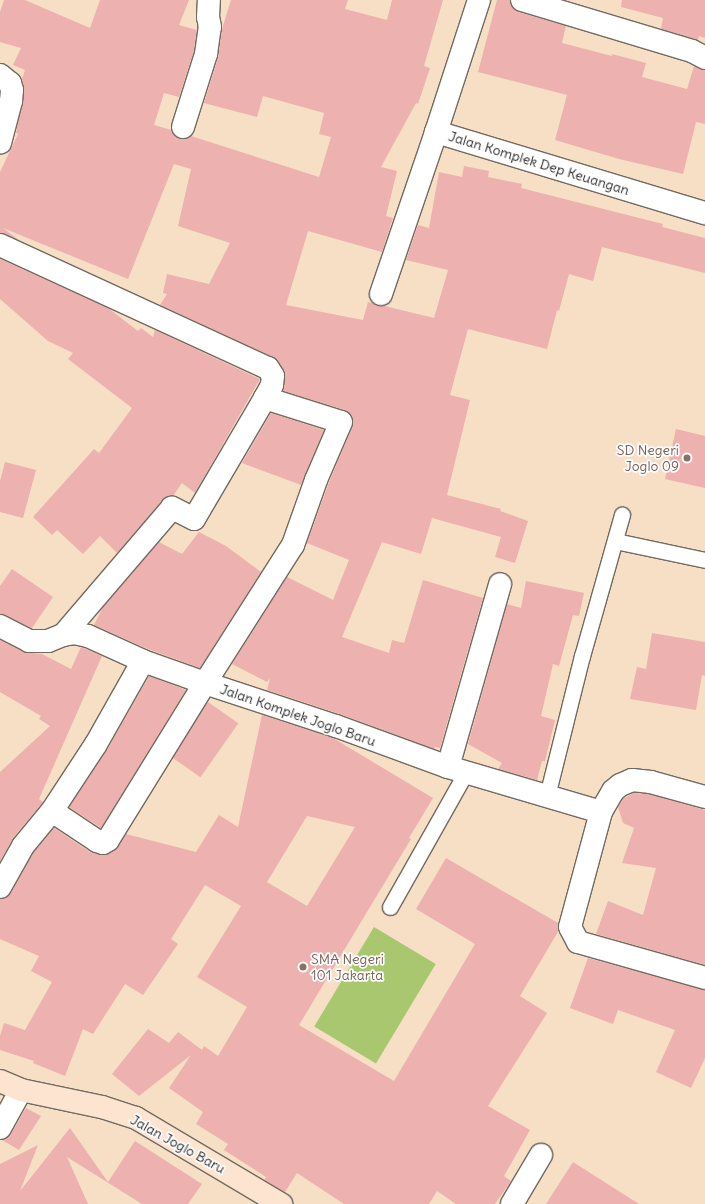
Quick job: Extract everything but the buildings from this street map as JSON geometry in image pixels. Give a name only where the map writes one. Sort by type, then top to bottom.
[{"type":"street","points":[[183,127],[206,54],[210,27],[208,17],[209,0]]},
{"type":"street","name":"Jalan Komplek Dep Keuangan","points":[[479,0],[436,132],[704,207]]},
{"type":"street","points":[[522,0],[692,51],[705,58]]},
{"type":"street","points":[[0,75],[10,83],[12,90],[11,102],[0,143]]},
{"type":"street","points":[[381,294],[436,132]]},
{"type":"street","points":[[0,244],[268,368],[273,376],[272,385],[265,398],[194,519],[172,508],[63,635]]},
{"type":"street","points":[[52,811],[97,841],[103,843],[108,840],[205,683],[293,545],[316,480],[340,422],[265,398]]},
{"type":"street","points":[[457,770],[500,584]]},
{"type":"street","name":"Jalan Komplek Joglo Baru","points":[[0,626],[28,640],[48,642],[63,635],[74,633],[88,636],[143,661],[336,726],[457,770],[601,812]]},
{"type":"street","points":[[0,886],[23,846],[52,811],[96,744],[143,661]]},
{"type":"street","points":[[705,797],[651,782],[632,780],[620,785],[614,791],[601,812],[570,927],[578,942],[705,978]]},
{"type":"street","name":"Jalan Joglo Baru","points":[[0,1081],[22,1090],[102,1107],[136,1118],[281,1204]]},
{"type":"street","points":[[0,1128],[22,1090]]},
{"type":"street","points":[[512,1204],[541,1155]]},
{"type":"lane","points":[[547,796],[582,656],[622,515]]},
{"type":"lane","points":[[615,541],[705,560]]},
{"type":"lane","points":[[390,907],[457,770]]},
{"type":"green space","points":[[374,927],[436,964],[376,1064],[314,1026]]},
{"type":"place","name":"SD Negeri Joglo 09","points":[[687,458]]},
{"type":"place","name":"SMA Negeri 101 Jakarta","points":[[303,967]]}]
